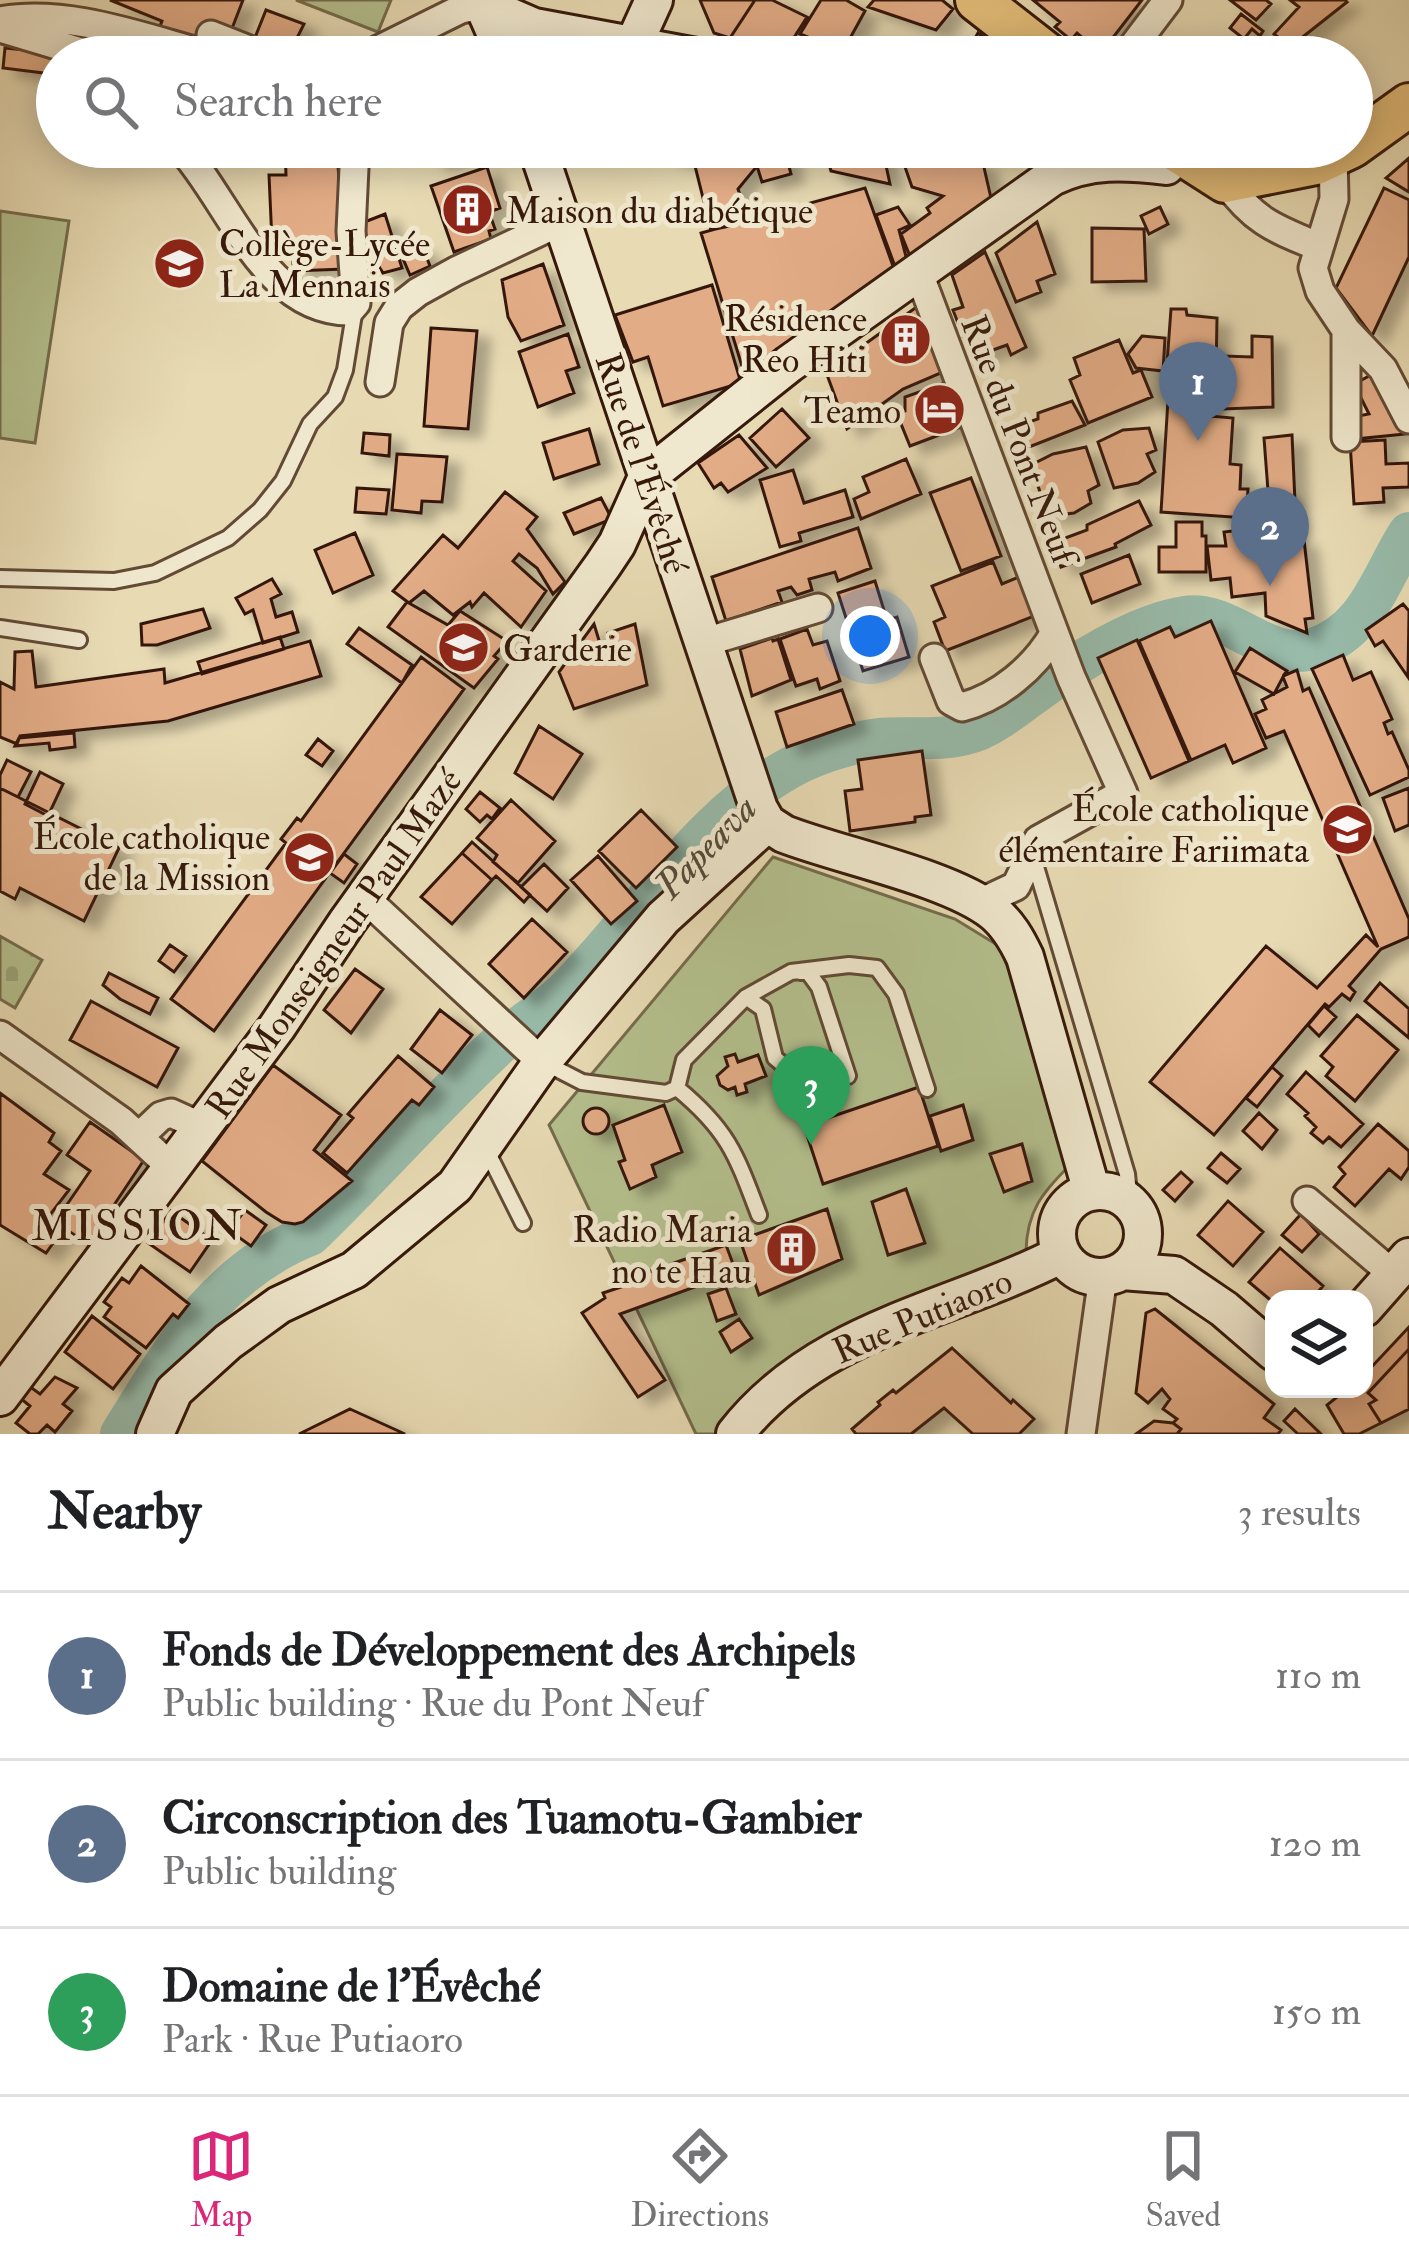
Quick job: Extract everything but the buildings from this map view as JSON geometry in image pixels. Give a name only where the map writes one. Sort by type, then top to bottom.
[{"type":"main road","points":[[638,36],[654,0]]},
{"type":"main road","points":[[977,0],[1023,36]]},
{"type":"main road","points":[[482,3],[534,27],[587,36]]},
{"type":"main road","points":[[482,3],[497,36]]},
{"type":"main road","points":[[1373,130],[1409,105]]},
{"type":"main road","name":"Rue de l'Évêché","points":[[544,168],[758,804]]},
{"type":"main road","points":[[647,477],[744,398],[918,271],[1072,168]]},
{"type":"main road","points":[[1196,168],[1219,178],[1259,176],[1285,168]]},
{"type":"main road","name":"Rue Monseigneur Paul Mazé","points":[[0,1397],[202,1127],[617,544],[647,477]]},
{"type":"main road","points":[[155,1434],[174,1391],[228,1342],[279,1305],[354,1270],[455,1186],[484,1144],[532,1054],[708,873],[758,804],[798,839],[980,904],[1009,928],[1025,957],[1092,1192]]},
{"type":"main road","points":[[1186,1282],[1165,1233],[1114,1194],[1092,1192],[1072,1202],[1060,1218],[1062,1254],[1075,1269],[1174,1275],[1265,1345]]},
{"type":"main road","points":[[1112,1274],[1134,1262],[1143,1241],[1142,1224],[1132,1205]]},
{"type":"main road","name":"Rue Putiaoro","points":[[735,1434],[797,1373],[862,1334],[1062,1254]]},
{"type":"main road","points":[[1373,1298],[1401,1266]]},
{"type":"street","points":[[1141,36],[1168,0]]},
{"type":"street","points":[[406,36],[482,3]]},
{"type":"street","points":[[13,17],[157,36]]},
{"type":"street","points":[[13,17],[53,36]]},
{"type":"street","points":[[197,168],[264,265],[297,295],[330,311],[349,311],[356,302],[351,231],[355,168]]},
{"type":"street","points":[[1341,168],[1313,268],[1320,291],[1346,330],[1383,369],[1409,419]]},
{"type":"street","points":[[1219,178],[1264,225],[1317,246]]},
{"type":"street","points":[[380,382],[389,323],[399,307],[437,281],[562,221]]},
{"type":"street","name":"Rue du Pont Neuf","points":[[918,271],[1062,654],[1123,793],[1038,840],[1016,886],[980,904]]},
{"type":"street","points":[[1346,330],[1346,437]]},
{"type":"street","points":[[703,643],[818,608]]},
{"type":"street","points":[[934,658],[951,700],[962,707],[987,700],[1042,655],[1062,654]]},
{"type":"street","points":[[366,899],[532,1054]]},
{"type":"street","points":[[0,1035],[171,1166]]},
{"type":"street","points":[[139,1137],[161,1116],[172,1113],[202,1127]]},
{"type":"street","points":[[1307,1201],[1401,1266]]},
{"type":"street","points":[[1081,1434],[1112,1274]]},
{"type":"lane","points":[[0,578],[114,580],[155,572],[228,538],[283,481],[310,424],[335,397],[345,370],[356,302]]},
{"type":"lane","points":[[0,628],[79,640]]},
{"type":"lane","points":[[1032,855],[1127,1174],[1132,1205]]},
{"type":"lane","points":[[532,1054],[583,1082],[666,1093],[676,1088],[684,1060],[746,997],[791,972],[849,965],[877,968],[896,994],[926,1089]]},
{"type":"lane","points":[[746,997],[764,1009],[775,1058],[800,1079],[848,1076],[818,987],[808,973],[791,972]]},
{"type":"lane","points":[[676,1088],[710,1114],[734,1146],[759,1214]]},
{"type":"lane","points":[[484,1144],[524,1223]]},
{"type":"green space","points":[[296,0],[391,0],[378,32]]},
{"type":"green space","points":[[0,211],[69,221],[35,443],[0,438]]},
{"type":"green space","points":[[773,857],[955,919],[999,946],[1041,1048],[1069,1166],[1038,1204],[1026,1251],[843,1327],[759,1384],[717,1434],[696,1434],[549,1125]]},
{"type":"green space","points":[[0,936],[42,960],[15,1008],[0,999]]},
{"type":"waterway","name":"Papeava","points":[[121,1434],[178,1345],[222,1293],[248,1270],[310,1235],[496,1047],[567,990],[705,835],[767,782],[801,762],[849,745],[978,730],[1105,648],[1166,621],[1202,617],[1280,649],[1313,649],[1332,641],[1361,616],[1409,533]]},
{"type":"place","name":"Maison du diabétique","points":[[467,210]]},
{"type":"place","name":"Collège-Lycée La Mennais","points":[[180,264]]},
{"type":"place","name":"Résidence Reo Hiti","points":[[906,339]]},
{"type":"place","name":"Teamo","points":[[940,410]]},
{"type":"place","name":"Fonds de Développement des Archipels","points":[[1198,441]]},
{"type":"place","name":"Circonscription des Tuamotu-Gambier","points":[[1270,586]]},
{"type":"place","name":"Garderie","points":[[464,648]]},
{"type":"place","name":"École catholique élémentaire Fariimata","points":[[1348,829]]},
{"type":"place","name":"École catholique de la Mission","points":[[309,857]]},
{"type":"place","name":"Domaine de l'Évêché","points":[[811,1145]]},
{"type":"place","name":"Radio Maria no te Hau","points":[[791,1250]]},
{"type":"district","name":"MISSION","points":[[138,1225]]}]
